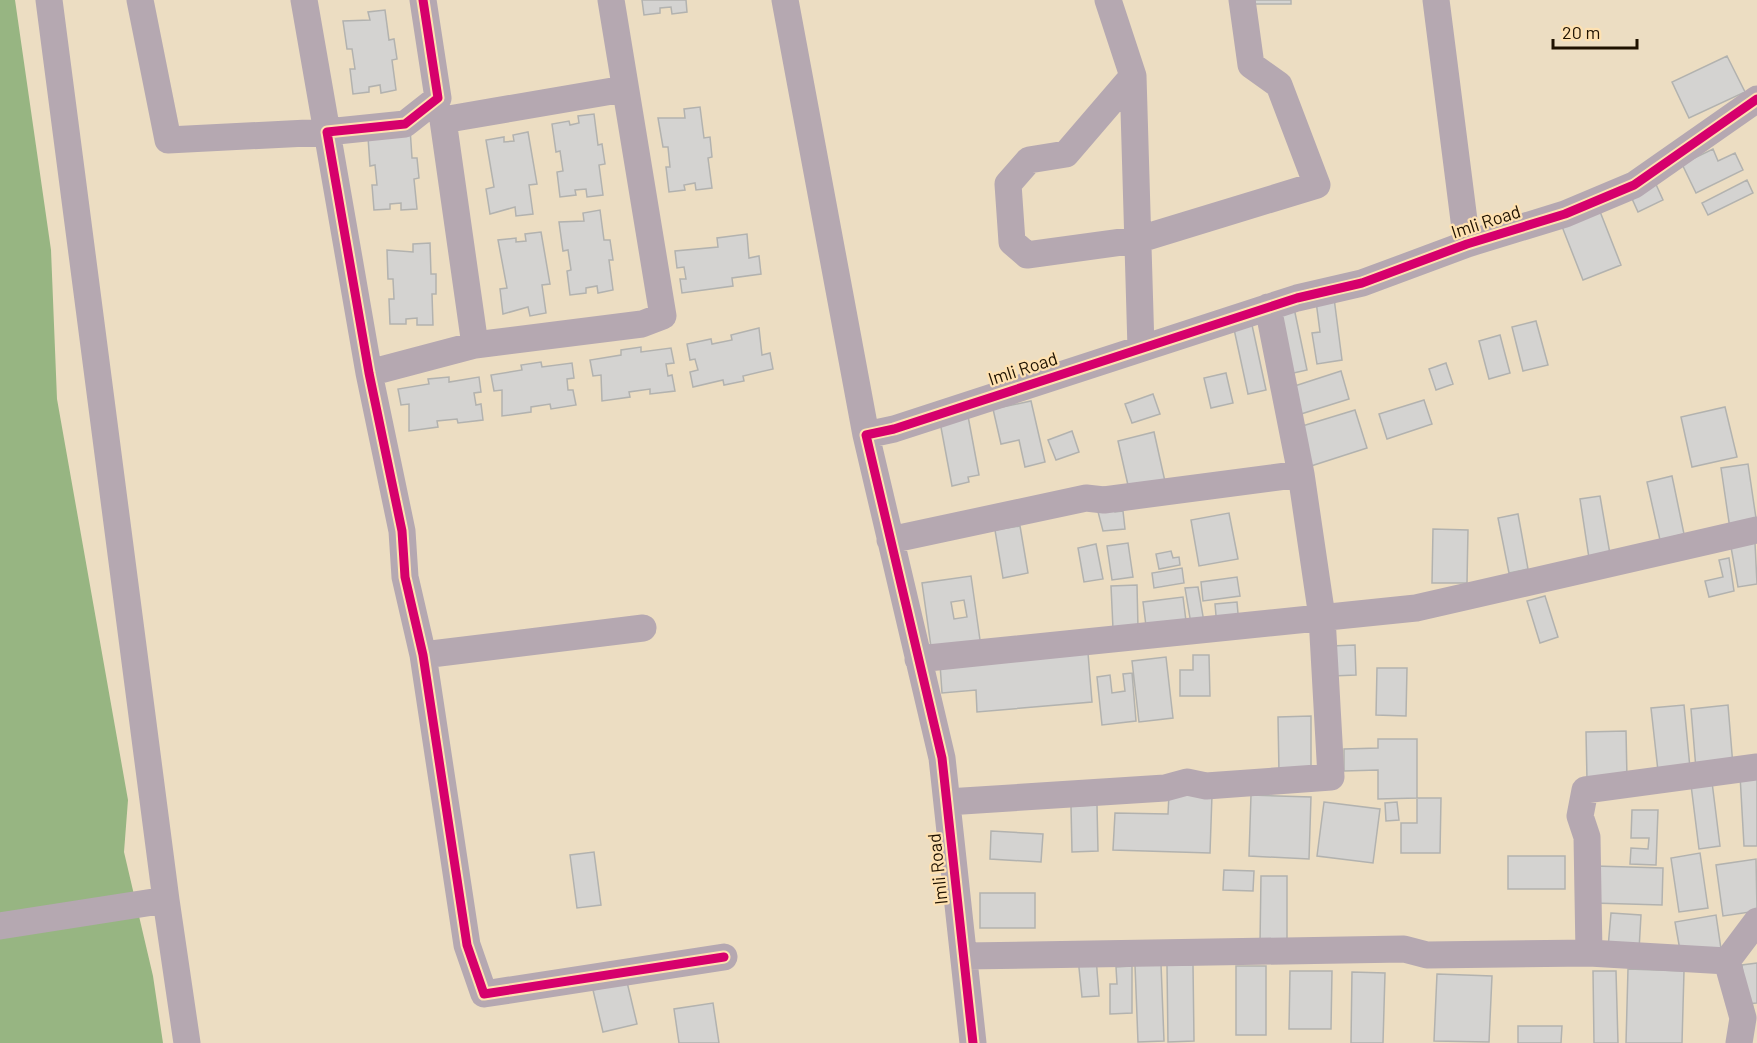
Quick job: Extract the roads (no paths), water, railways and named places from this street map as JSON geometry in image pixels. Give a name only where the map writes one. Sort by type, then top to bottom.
[{"type":"street","points":[[49,0],[166,900],[187,1043]]},
{"type":"street","points":[[140,0],[168,140],[327,132],[405,123],[438,98],[423,0]]},
{"type":"street","points":[[304,0],[369,373],[402,531],[405,577],[423,655],[467,945],[484,994],[724,957]]},
{"type":"street","points":[[369,373],[475,345],[642,324],[663,316],[610,0]]},
{"type":"street","points":[[785,0],[866,435]]},
{"type":"street","points":[[1108,0],[1133,76],[1141,348]]},
{"type":"street","points":[[1133,76],[1066,154],[1029,160],[1008,184],[1012,242],[1027,255],[1137,240],[1317,185],[1279,85],[1251,65],[1242,0]]},
{"type":"street","points":[[1436,0],[1467,244]]},
{"type":"street","points":[[475,345],[443,120],[624,89]]},
{"type":"street","name":"Imli Road","points":[[973,1043],[942,758],[866,435],[894,429],[1268,307],[1362,283],[1467,244],[1565,214],[1634,185],[1757,99]]},
{"type":"street","points":[[947,802],[1165,788],[1187,782],[1206,786],[1331,777],[1322,617],[1301,474],[1268,307]]},
{"type":"street","points":[[890,540],[1086,498],[1104,500],[1301,474]]},
{"type":"street","points":[[918,660],[1416,608],[1757,530]]},
{"type":"street","points":[[423,655],[643,628]]},
{"type":"street","points":[[1589,953],[1587,837],[1580,816],[1585,790],[1757,767]]},
{"type":"street","points":[[0,926],[166,900]]},
{"type":"street","points":[[1727,961],[1757,921]]},
{"type":"street","points":[[964,956],[1404,949],[1427,955],[1589,953],[1727,961]]},
{"type":"street","points":[[1727,961],[1746,1026]]}]
